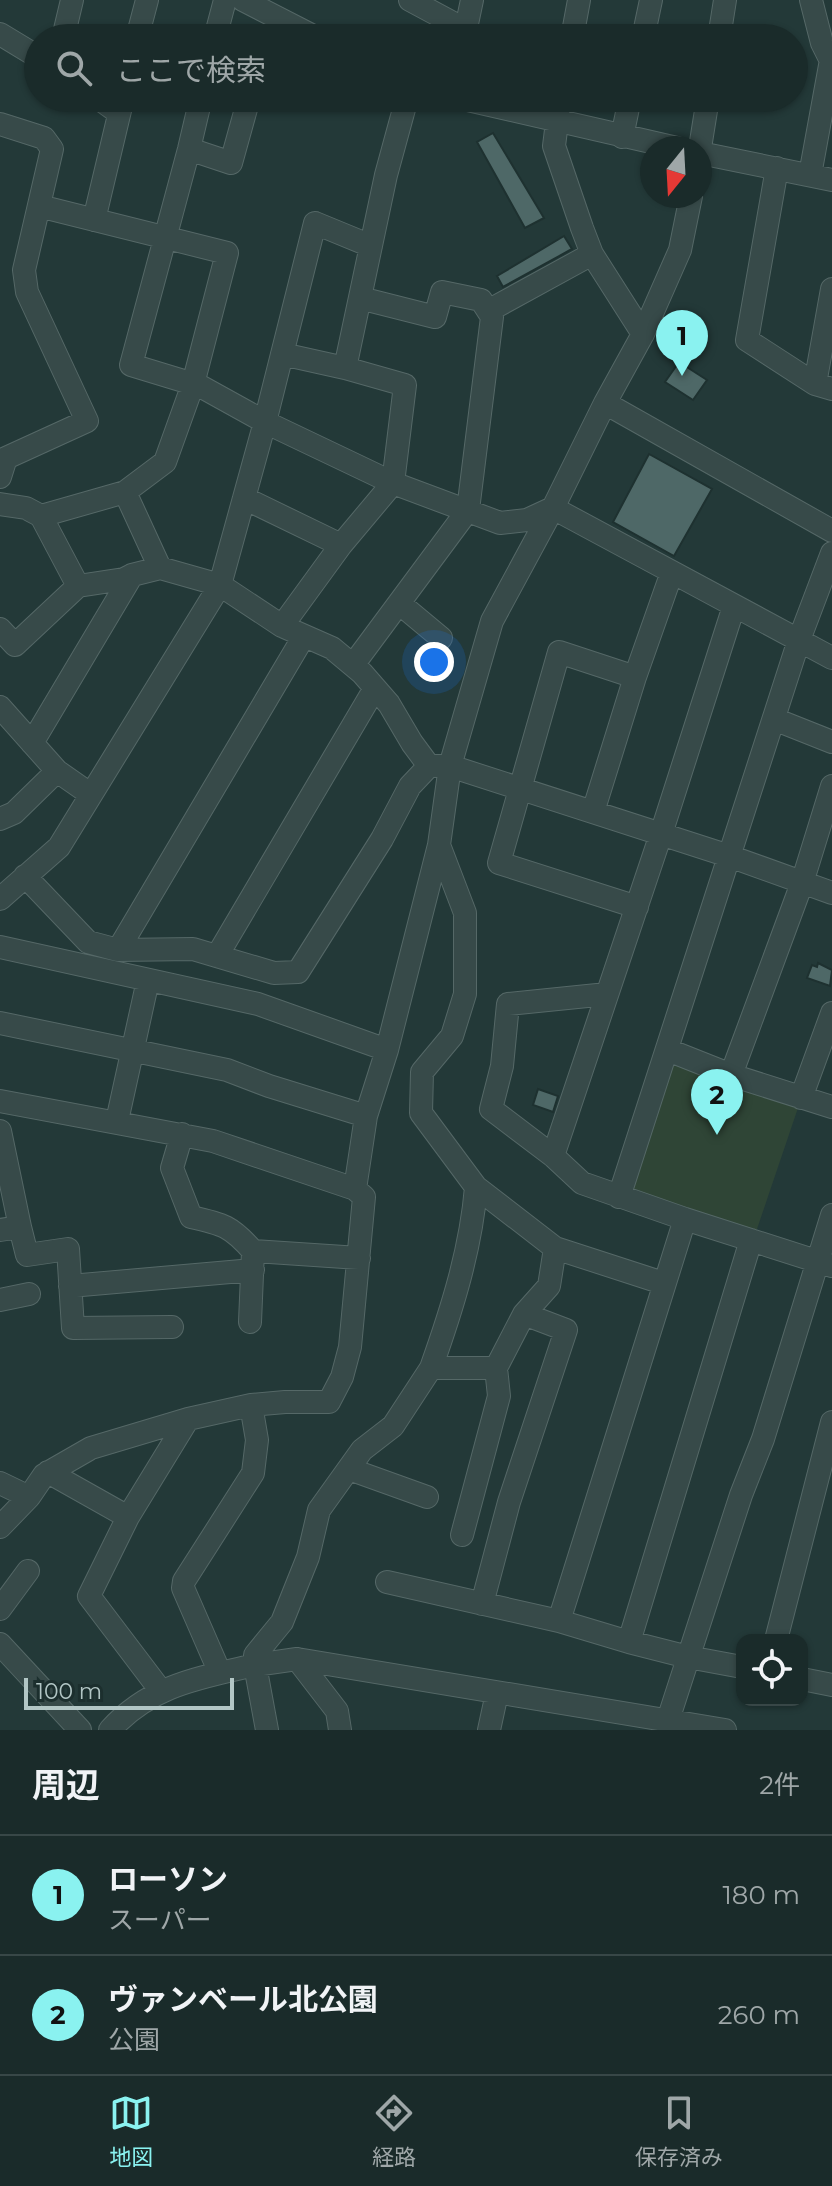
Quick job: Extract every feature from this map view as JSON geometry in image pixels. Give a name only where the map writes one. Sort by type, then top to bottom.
[{"type":"street","points":[[66,24],[72,0]]},
{"type":"street","points":[[141,24],[147,0]]},
{"type":"street","points":[[219,24],[225,0]]},
{"type":"street","points":[[243,0],[289,24]]},
{"type":"street","points":[[410,0],[449,24]]},
{"type":"street","points":[[467,24],[472,0]]},
{"type":"street","points":[[575,24],[579,0]]},
{"type":"street","points":[[646,24],[651,0]]},
{"type":"street","points":[[721,24],[725,0]]},
{"type":"street","points":[[712,153],[821,178],[831,61],[822,43],[811,0]]},
{"type":"street","points":[[271,24],[273,16]]},
{"type":"street","points":[[0,34],[24,49]]},
{"type":"street","points":[[94,220],[120,112]]},
{"type":"street","points":[[198,112],[131,365],[193,384],[393,483],[500,523],[527,520],[553,508]]},
{"type":"street","points":[[189,149],[231,163],[245,112]]},
{"type":"street","points":[[345,368],[386,175],[403,112]]},
{"type":"street","points":[[518,112],[640,141]]},
{"type":"street","points":[[558,112],[554,146],[592,254],[643,334]]},
{"type":"street","points":[[622,137],[627,112]]},
{"type":"street","points":[[702,136],[706,112]]},
{"type":"street","points":[[0,124],[44,138],[52,149],[24,270],[27,292],[87,421],[6,458],[0,477]]},
{"type":"street","points":[[777,168],[747,340],[824,387],[832,289]]},
{"type":"street","points":[[39,206],[227,253],[193,384],[165,462],[125,492],[41,516]]},
{"type":"street","points":[[355,1189],[366,1116],[387,1050],[439,845],[440,766],[492,621],[643,334],[680,250],[689,208]]},
{"type":"street","points":[[0,899],[59,847],[220,585],[315,223],[371,246]]},
{"type":"street","points":[[488,311],[592,254]]},
{"type":"street","points":[[353,665],[468,510],[492,317],[481,300],[442,292],[435,317],[360,298]]},
{"type":"street","points":[[282,354],[405,385],[393,483],[341,545],[282,626]]},
{"type":"street","points":[[605,403],[832,531]]},
{"type":"street","points":[[125,492],[160,568]]},
{"type":"street","points":[[1,497],[41,516],[78,586]]},
{"type":"street","points":[[244,498],[341,545]]},
{"type":"street","points":[[553,508],[832,658]]},
{"type":"street","points":[[619,1197],[799,640],[832,553]]},
{"type":"street","points":[[0,629],[15,645],[78,586],[124,579],[160,568],[220,585],[282,626],[332,648],[353,665],[389,704],[412,743],[440,766],[729,856],[832,893]]},
{"type":"street","points":[[593,812],[672,572]]},
{"type":"street","points":[[32,743],[132,575]]},
{"type":"street","points":[[399,603],[441,638]]},
{"type":"street","points":[[553,1156],[734,606]]},
{"type":"street","points":[[118,950],[304,636]]},
{"type":"street","points":[[635,677],[559,652],[499,863],[637,907]]},
{"type":"street","points":[[217,956],[375,688]]},
{"type":"street","points":[[0,707],[57,771],[90,794]]},
{"type":"street","points":[[774,719],[832,742]]},
{"type":"street","points":[[25,876],[88,942],[118,950],[193,949],[274,973],[298,972],[382,839],[410,786],[440,766]]},
{"type":"street","points":[[0,819],[14,813],[57,771]]},
{"type":"street","points":[[731,1075],[802,883],[832,786]]},
{"type":"street","points":[[439,845],[465,913],[465,994],[452,1036],[422,1072],[421,1113],[476,1187],[555,1248],[663,1283]]},
{"type":"street","points":[[0,947],[258,1004],[387,1050]]},
{"type":"street","points":[[117,1121],[148,980]]},
{"type":"street","points":[[607,994],[508,1004],[502,1066],[491,1109],[553,1156],[582,1183],[825,1263]]},
{"type":"street","points":[[801,1098],[832,1013]]},
{"type":"street","points":[[0,1023],[227,1070],[366,1116]]},
{"type":"street","points":[[668,1050],[731,1075],[832,1107]]},
{"type":"street","points":[[0,1101],[213,1141],[355,1189],[364,1197],[350,1347],[342,1377],[329,1402],[251,1405],[188,1419],[91,1448],[44,1475],[29,1497],[0,1527]]},
{"type":"street","points":[[0,1131],[10,1229],[27,1255],[68,1249],[73,1328],[172,1327]]},
{"type":"street","points":[[182,1134],[172,1168],[191,1217],[214,1222],[236,1232],[253,1260],[250,1322]]},
{"type":"street","points":[[267,1730],[255,1655],[282,1622],[308,1557],[319,1510],[362,1450],[393,1426],[431,1368],[460,1280],[474,1221],[476,1187]]},
{"type":"street","points":[[668,1720],[741,1495],[825,1263],[832,1215]]},
{"type":"street","points":[[559,1621],[685,1219]]},
{"type":"street","points":[[629,1642],[751,1240]]},
{"type":"street","points":[[462,1535],[499,1396],[496,1368],[524,1314],[549,1286],[555,1248]]},
{"type":"street","points":[[70,1286],[253,1260],[359,1258]]},
{"type":"street","points":[[0,1300],[29,1294]]},
{"type":"street","points":[[482,1604],[509,1502],[566,1330],[524,1314]]},
{"type":"street","points":[[431,1368],[496,1368]]},
{"type":"street","points":[[220,1673],[183,1588],[184,1581],[253,1473],[257,1440],[251,1405]]},
{"type":"street","points":[[161,1691],[89,1596],[128,1517],[188,1419]]},
{"type":"street","points":[[778,1634],[832,1422]]},
{"type":"street","points":[[349,1469],[427,1497]]},
{"type":"street","points":[[48,1472],[128,1517]]},
{"type":"street","points":[[0,1483],[29,1497]]},
{"type":"street","points":[[0,1609],[28,1571]]},
{"type":"street","points":[[387,1582],[559,1621],[688,1657],[736,1666]]},
{"type":"street","points":[[0,1644],[80,1730]]},
{"type":"street","points":[[297,1659],[337,1711],[340,1730]]},
{"type":"street","points":[[110,1730],[126,1713],[161,1691],[184,1682],[255,1665],[297,1659],[725,1730]]},
{"type":"street","points":[[808,1680],[832,1685]]},
{"type":"street","points":[[489,1730],[497,1693]]},
{"type":"street","points":[[586,1730],[593,1708]]},
{"type":"green space","points":[[674,1060],[800,1102],[756,1232],[636,1195],[629,1187]]},
{"type":"building","points":[[493,133],[544,218],[525,228],[477,142]]},
{"type":"building","points":[[564,236],[572,249],[503,287],[497,276]]},
{"type":"building","points":[[679,362],[707,380],[693,400],[665,382]]},
{"type":"building","points":[[649,454],[712,489],[674,556],[613,522]]},
{"type":"building","points":[[818,963],[832,970],[830,986],[807,978],[812,965],[817,967]]},
{"type":"building","points":[[538,1089],[558,1096],[553,1112],[533,1105]]},
{"type":"place","name":"ローソン","points":[[682,376]]},
{"type":"place","name":"ヴァンベール北公園","points":[[717,1135]]}]
